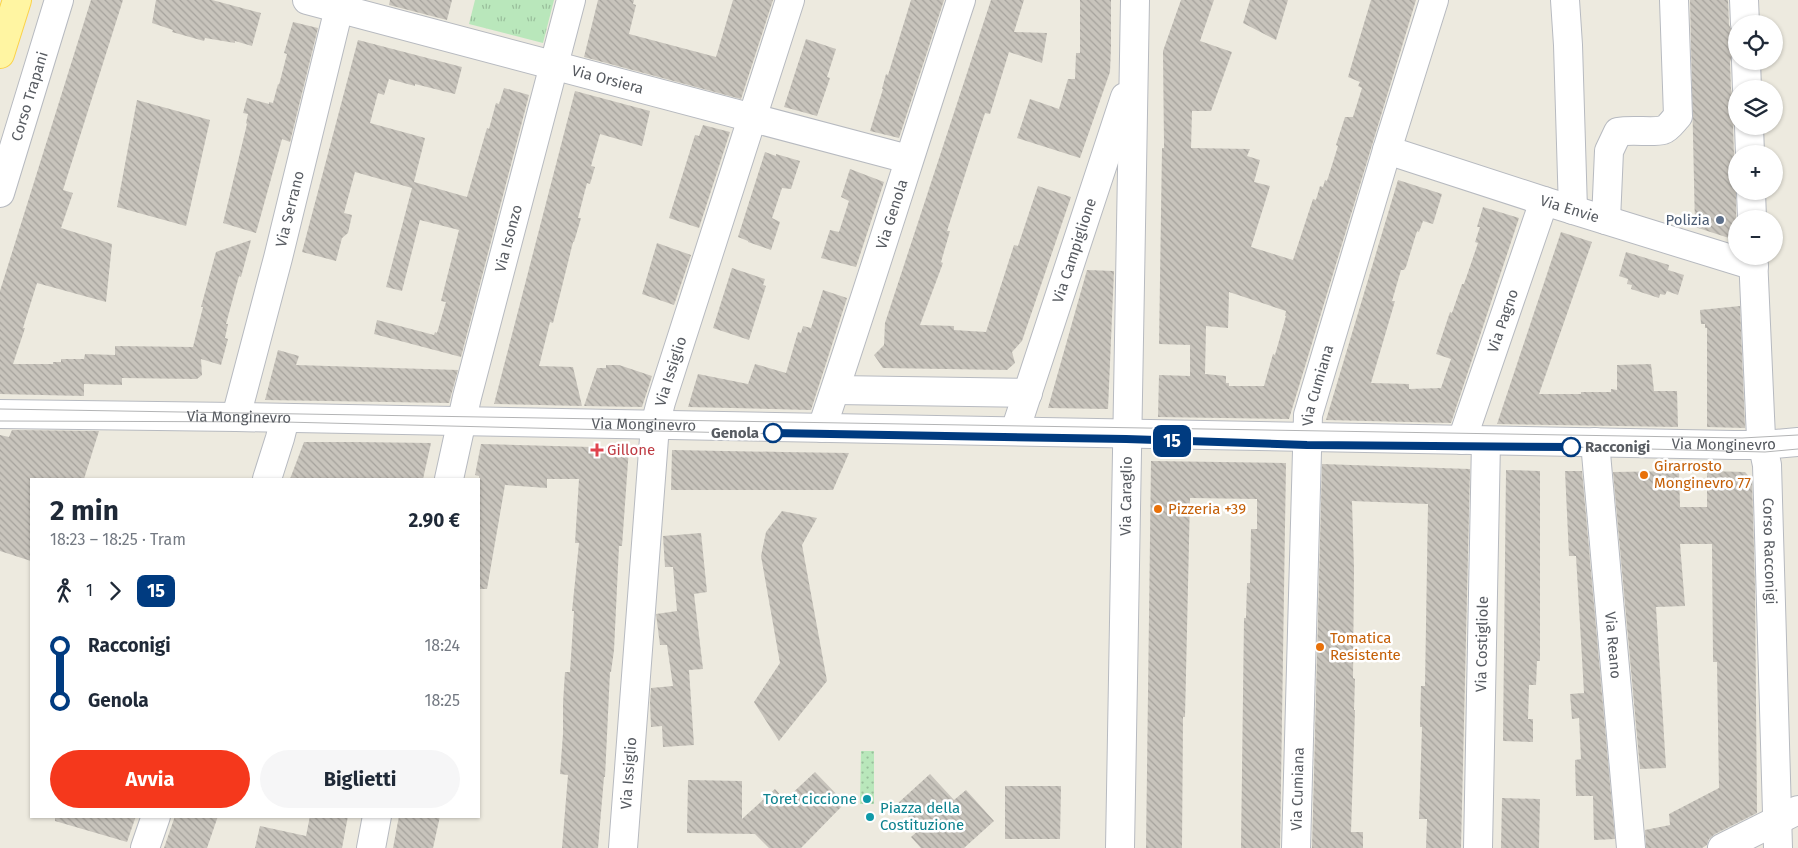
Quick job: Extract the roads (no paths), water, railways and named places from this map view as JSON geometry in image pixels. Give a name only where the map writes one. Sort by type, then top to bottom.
[{"type":"main road","points":[[0,54],[17,0]]},
{"type":"street","name":"Corso Trapani","points":[[0,193],[59,0]]},
{"type":"street","name":"Via Orsiera","points":[[307,0],[340,4],[554,64],[908,159]]},
{"type":"street","name":"Via Isonzo","points":[[448,478],[461,421],[571,0]]},
{"type":"street","name":"Via Issiglio","points":[[623,848],[655,425],[790,0]]},
{"type":"street","name":"Via Genola","points":[[822,428],[836,390],[908,159],[961,0]]},
{"type":"street","name":"Via Caraglio","points":[[1120,848],[1135,0]]},
{"type":"street","name":"Via Caraglio","points":[[1134,61],[1153,0]]},
{"type":"street","name":"Via Cumiana","points":[[1296,848],[1308,415],[1386,150],[1434,0]]},
{"type":"street","points":[[1565,0],[1573,210]]},
{"type":"street","points":[[1606,220],[1609,151],[1618,132],[1628,130],[1661,130],[1678,116],[1674,0]]},
{"type":"street","points":[[1744,0],[1745,15]]},
{"type":"street","name":"Via Serrano","points":[[236,416],[278,258],[340,4]]},
{"type":"street","name":"Via Campiglione","points":[[1015,431],[1134,61]]},
{"type":"street","name":"Via Envie","points":[[1386,150],[1573,210],[1728,254]]},
{"type":"street","name":"Via Pagno","points":[[1474,441],[1544,201]]},
{"type":"street","name":"Corso Racconigi","points":[[1753,265],[1760,416],[1767,465],[1788,815],[1778,848]]},
{"type":"street","points":[[836,390],[1028,393]]},
{"type":"street","name":"Via Monginevro","points":[[0,414],[236,416],[1474,441],[1763,445],[1798,442]]},
{"type":"street","points":[[267,478],[280,438],[284,418]]},
{"type":"street","name":"Via Costigliole","points":[[1474,441],[1478,848]]},
{"type":"street","name":"Via Reano","points":[[1595,442],[1632,848]]},
{"type":"street","points":[[1722,848],[1788,815]]},
{"type":"street","points":[[145,848],[155,818]]},
{"type":"street","points":[[371,848],[377,818]]},
{"type":"tram line","points":[[0,409],[1742,438],[1798,435]]},
{"type":"tram line","points":[[0,421],[284,422],[861,436],[1126,439],[1307,445],[1571,447],[1765,452],[1798,449]]},
{"type":"tram line","name":"15","points":[[773,433],[861,436],[1126,439],[1307,445],[1571,447]]},
{"type":"place","name":"Polizia","points":[[1720,220]]},
{"type":"place","name":"Genola","points":[[773,433]]},
{"type":"place","name":"Racconigi","points":[[1571,447]]},
{"type":"place","name":"Gillone","points":[[597,450]]},
{"type":"place","name":"Girarrosto Monginevro 77","points":[[1644,475]]},
{"type":"place","name":"Pizzeria +39","points":[[1158,509]]},
{"type":"place","name":"Tomatica Resistente","points":[[1320,647]]},
{"type":"place","name":"Toret ciccione","points":[[867,799]]},
{"type":"place","name":"Piazza della Costituzione","points":[[870,817]]}]
